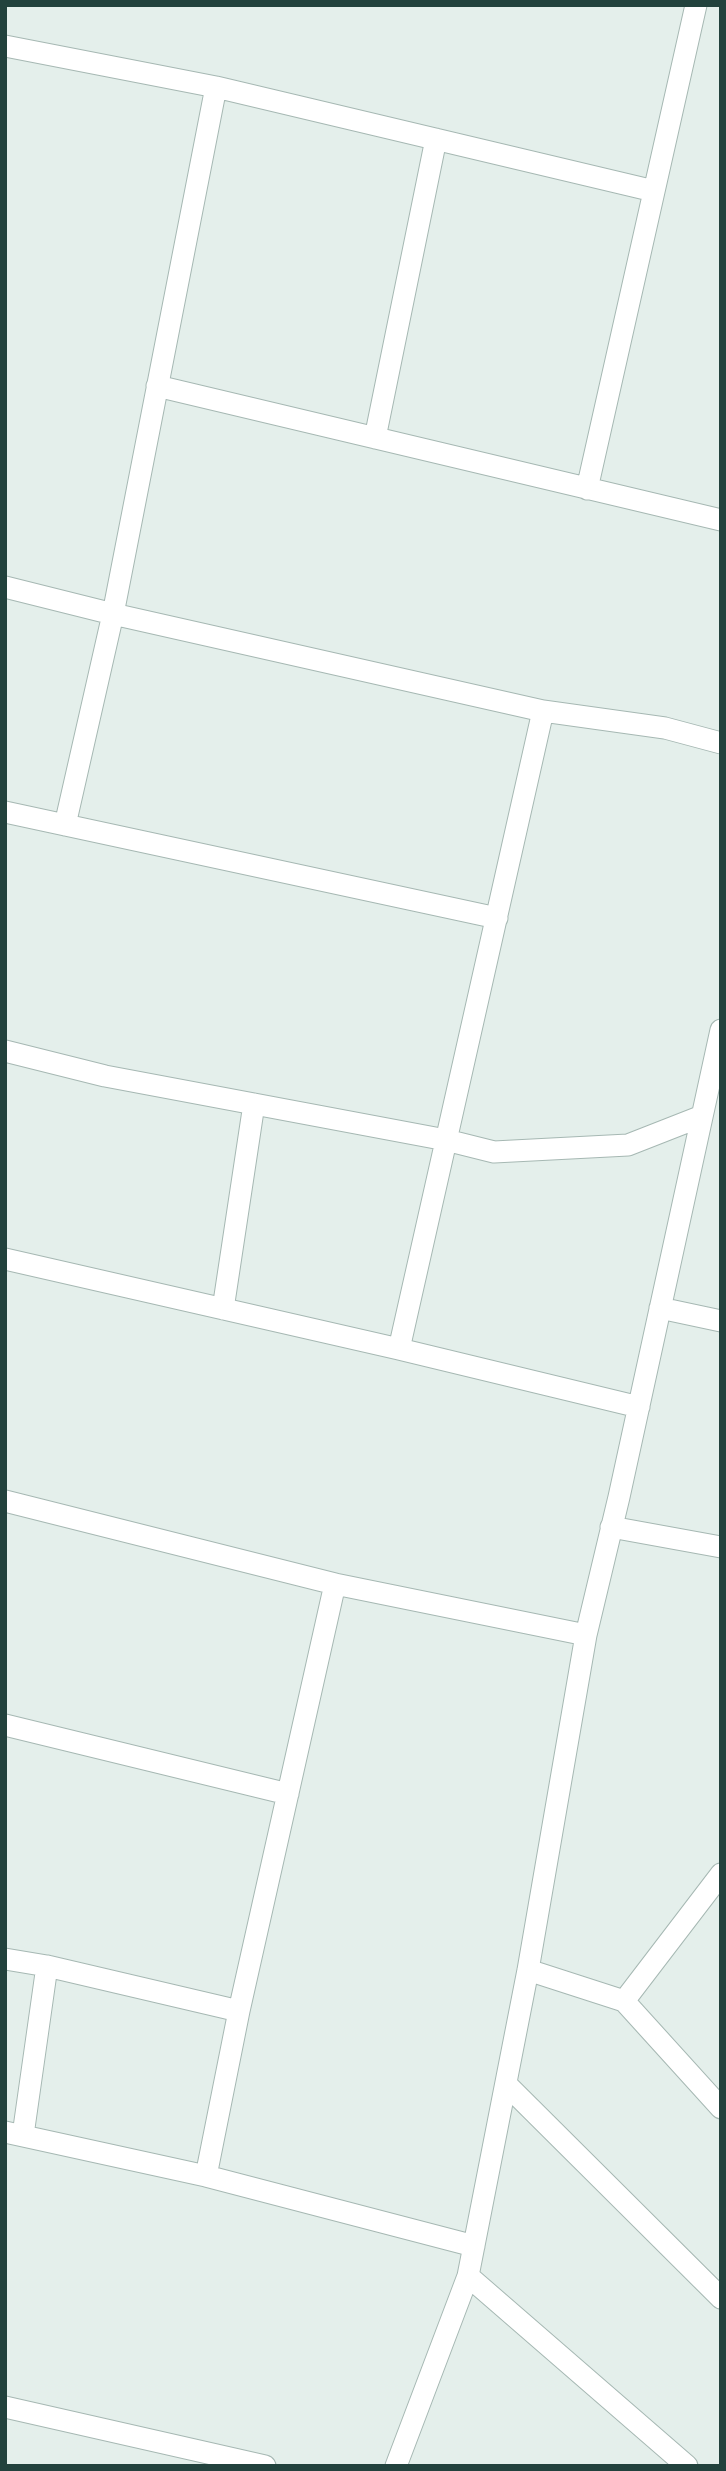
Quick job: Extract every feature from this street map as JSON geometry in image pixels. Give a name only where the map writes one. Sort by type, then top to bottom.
[{"type":"street","points":[[587,489],[696,5]]},
{"type":"street","points":[[5,46],[216,87],[654,191]]},
{"type":"street","points":[[65,825],[113,614],[216,87]]},
{"type":"street","points":[[375,438],[436,139]]},
{"type":"street","points":[[157,386],[721,520]]},
{"type":"street","points":[[5,587],[543,711],[665,728],[721,743]]},
{"type":"street","points":[[399,1349],[543,711]]},
{"type":"street","points":[[5,812],[497,918]]},
{"type":"street","points":[[396,2466],[468,2276],[528,1970],[586,1634],[639,1407],[721,1030]]},
{"type":"street","points":[[5,1051],[105,1076],[446,1140],[494,1152],[628,1144],[702,1116]]},
{"type":"street","points":[[223,1309],[254,1104]]},
{"type":"street","points":[[5,1259],[639,1407]]},
{"type":"street","points":[[660,1308],[721,1321]]},
{"type":"street","points":[[5,1501],[335,1584],[586,1634]]},
{"type":"street","points":[[611,1527],[721,1547]]},
{"type":"street","points":[[206,2176],[239,2011],[335,1584]]},
{"type":"street","points":[[5,1725],[288,1794]]},
{"type":"street","points":[[624,2001],[721,1874]]},
{"type":"street","points":[[5,1959],[47,1966],[239,2011]]},
{"type":"street","points":[[47,1966],[14,2134],[206,2176],[474,2246]]},
{"type":"street","points":[[528,1970],[624,2001],[721,2108]]},
{"type":"street","points":[[506,2084],[721,2298]]},
{"type":"street","points":[[468,2276],[687,2466]]},
{"type":"street","points":[[5,2407],[265,2466]]}]
